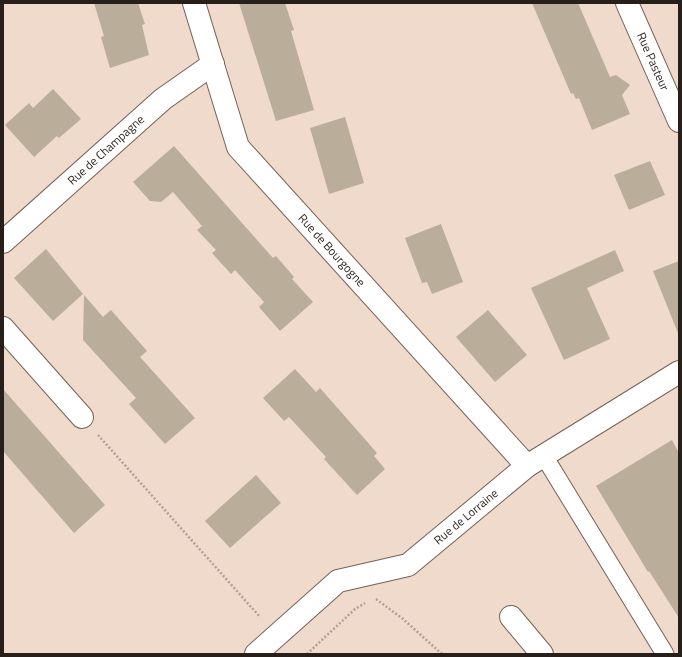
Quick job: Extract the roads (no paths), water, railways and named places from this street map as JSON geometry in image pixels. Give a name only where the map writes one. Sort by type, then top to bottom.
[{"type":"street","name":"Rue de Bourgogne","points":[[194,3],[238,147],[535,461]]},
{"type":"street","name":"Rue Pasteur","points":[[627,3],[679,121]]},
{"type":"street","name":"Rue de Champagne","points":[[3,242],[163,99],[213,64]]},
{"type":"street","points":[[3,328],[82,417]]},
{"type":"street","name":"Rue de Lorraine","points":[[256,654],[338,580],[408,565],[535,461],[679,372]]},
{"type":"street","points":[[511,617],[542,654]]},
{"type":"lane","points":[[535,461],[665,654]]}]
